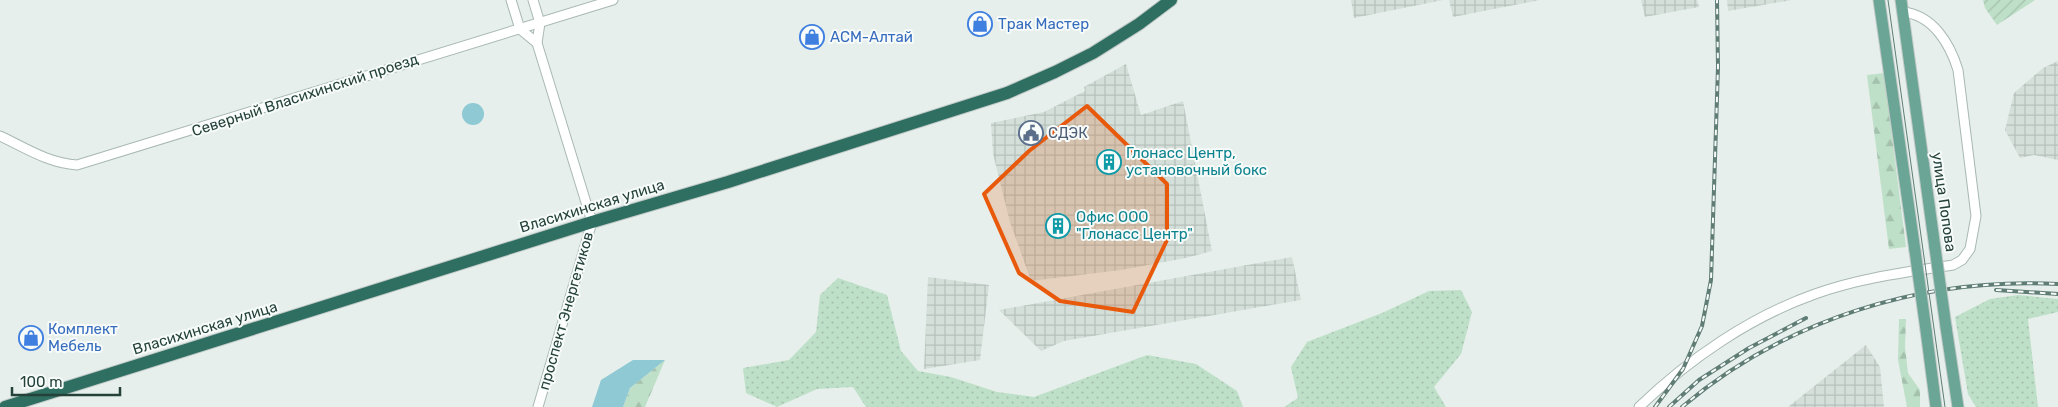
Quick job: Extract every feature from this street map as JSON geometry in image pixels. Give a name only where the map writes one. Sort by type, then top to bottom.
[{"type":"highway","name":"Власихинская улица","points":[[5,407],[1008,93],[1055,72],[1093,52],[1139,24],[1171,0]]},
{"type":"main road","points":[[1879,0],[1936,407]]},
{"type":"main road","name":"улица Попова","points":[[1902,6],[1958,407]]},
{"type":"street","points":[[511,0],[520,29],[537,44]]},
{"type":"street","points":[[533,0],[540,23],[537,44]]},
{"type":"street","name":"Северный Власихинский проезд","points":[[0,136],[60,164],[77,165],[236,117],[411,60],[613,0]]},
{"type":"street","points":[[1640,407],[1682,369],[1718,344],[1781,307],[1816,293],[1858,282],[1953,265],[1962,260],[1970,249],[1976,216],[1958,70],[1953,52],[1944,37],[1930,24],[1902,6]]},
{"type":"street","name":"проспект Энергетиков","points":[[537,44],[592,222],[538,407]]},
{"type":"highlighted area","points":[[1087,106],[1167,184],[1167,240],[1133,312],[1060,301],[1019,273],[984,194],[1029,151]]},
{"type":"shaded area","points":[[1351,0],[1443,0],[1354,18]]},
{"type":"shaded area","points":[[1449,0],[1540,0],[1453,17]]},
{"type":"shaded area","points":[[1641,0],[1697,0],[1699,7],[1645,17]]},
{"type":"shaded area","points":[[1727,0],[1792,0],[1728,11]]},
{"type":"shaded area","points":[[2058,61],[2058,160],[2034,155],[2020,158],[2005,130],[2014,93],[2043,68]]},
{"type":"shaded area","points":[[1126,64],[1141,115],[1183,101],[1212,251],[1186,258],[1121,270],[1031,281],[1010,222],[993,154],[991,123],[1044,112],[1085,91],[1084,87]]},
{"type":"shaded area","points":[[1292,257],[1301,300],[1064,341],[1041,351],[999,310]]},
{"type":"shaded area","points":[[928,277],[989,285],[980,360],[924,369]]},
{"type":"shaded area","points":[[1866,345],[1880,367],[1884,407],[1788,407]]},
{"type":"green space","points":[[1983,0],[2035,0],[1997,25],[1985,8]]},
{"type":"green space","points":[[1884,73],[1906,247],[1889,249],[1867,75]]},
{"type":"green space","points":[[838,278],[887,295],[901,351],[918,371],[951,377],[997,392],[1034,397],[1147,355],[1196,364],[1237,391],[1243,407],[866,407],[853,387],[817,389],[777,407],[746,393],[743,368],[789,360],[816,332],[820,295]]},
{"type":"green space","points":[[1461,290],[1472,312],[1461,354],[1434,387],[1446,407],[1284,407],[1298,398],[1291,367],[1307,342],[1382,313],[1429,291]]},
{"type":"green space","points":[[2018,295],[2058,299],[2058,312],[2028,319],[2038,407],[1976,407],[1968,394],[1955,317],[1990,299]]},
{"type":"green space","points":[[1899,319],[1906,319],[1905,347],[1908,373],[1920,390],[1920,407],[1907,407],[1898,360]]},
{"type":"green space","points":[[665,360],[645,407],[623,407],[630,388]]},
{"type":"water","points":[[473,103],[481,106],[484,114],[481,122],[473,125],[465,122],[462,114],[465,106]]},
{"type":"water","points":[[633,360],[665,360],[630,388],[623,407],[592,407],[601,380]]},
{"type":"tram line","points":[[1888,0],[1945,407]]},
{"type":"railway","points":[[1655,407],[1683,369],[1702,326],[1711,280],[1718,67],[1717,0]]},
{"type":"railway","points":[[1682,407],[1722,376],[1766,350],[1811,328],[1858,310],[1907,297],[1957,288],[2007,284],[2058,284]]},
{"type":"railway","points":[[1996,290],[2058,294]]},
{"type":"railway","points":[[1669,407],[1699,380],[1749,348],[1806,318]]},
{"type":"place","name":"Трак Мастер","points":[[980,24]]},
{"type":"place","name":"АСМ-Алтай","points":[[812,37]]},
{"type":"place","name":"СДЭК","points":[[1031,133]]},
{"type":"place","name":"Глонасс Центр, установочный бокс","points":[[1109,162]]},
{"type":"place","name":"Офис ООО \"Глонасс Центр\"","points":[[1058,226]]},
{"type":"place","name":"Комплект Мебель","points":[[31,338]]}]
